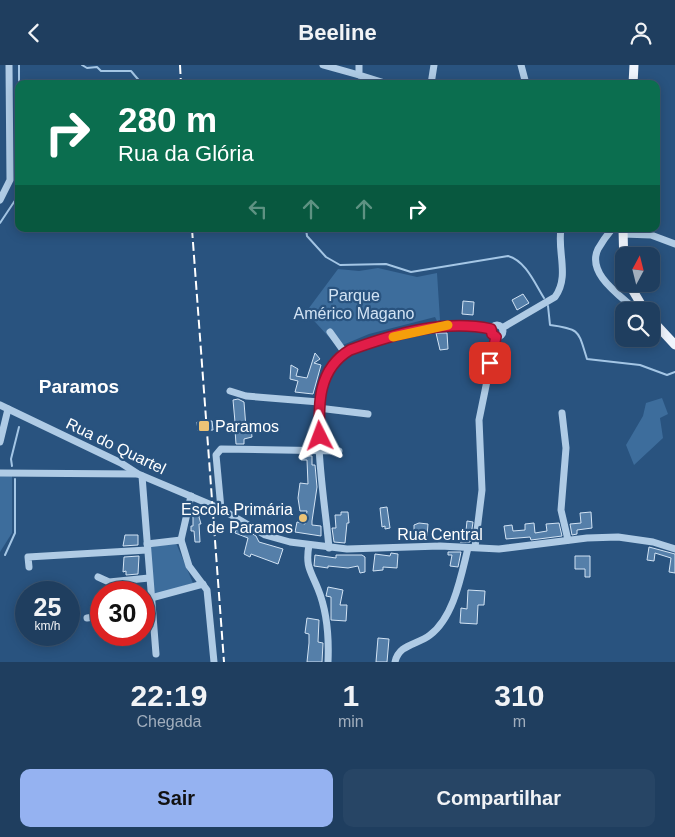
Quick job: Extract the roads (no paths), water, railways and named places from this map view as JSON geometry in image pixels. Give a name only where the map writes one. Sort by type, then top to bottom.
[{"type":"main road","points":[[633,80],[634,65]]},
{"type":"main road","points":[[623,232],[623,247]]},
{"type":"main road","points":[[660,329],[675,345]]},
{"type":"street","points":[[0,201],[10,180],[9,65]]},
{"type":"street","points":[[323,65],[376,80]]},
{"type":"street","points":[[359,65],[360,75]]},
{"type":"street","points":[[432,80],[434,65]]},
{"type":"street","points":[[521,65],[525,80]]},
{"type":"street","points":[[0,88],[9,88]]},
{"type":"street","points":[[0,151],[10,151]]},
{"type":"street","points":[[502,328],[555,297],[560,291],[563,283],[561,232]]},
{"type":"street","points":[[610,232],[598,249],[595,260],[597,270],[605,281],[628,302]]},
{"type":"street","points":[[631,232],[647,234]]},
{"type":"street","points":[[643,232],[675,244]]},
{"type":"street","points":[[329,548],[320,450],[319,405],[325,378],[331,366],[345,353],[364,345],[433,327],[473,325],[491,329],[497,325],[502,328]]},
{"type":"street","points":[[496,337],[501,335],[502,328]]},
{"type":"street","points":[[491,329],[492,334],[496,337]]},
{"type":"street","points":[[330,332],[345,353]]},
{"type":"street","points":[[396,662],[398,653],[404,647],[429,636],[444,618],[472,547],[482,490],[479,420],[496,337]]},
{"type":"street","points":[[230,391],[246,396],[368,413]]},
{"type":"street","name":"Rua do Quartel","points":[[0,405],[121,463],[140,475],[212,505]]},
{"type":"street","points":[[0,442],[8,409]]},
{"type":"street","points":[[562,413],[566,448],[561,510],[568,540]]},
{"type":"street","points":[[221,509],[216,455],[221,449],[339,451]]},
{"type":"street","points":[[0,473],[140,475],[144,490],[149,581]]},
{"type":"street","points":[[144,490],[154,481]]},
{"type":"street","points":[[191,496],[181,541],[189,566],[203,584],[208,595],[214,662]]},
{"type":"street","name":"Rua Central","points":[[212,505],[272,538],[329,548],[440,546],[499,549],[568,540],[618,537],[653,541],[675,549]]},
{"type":"street","points":[[29,567],[28,557],[147,547],[181,541]]},
{"type":"street","points":[[309,545],[308,568],[318,589],[322,606],[328,645],[328,662]]},
{"type":"street","points":[[98,577],[109,582],[149,578]]},
{"type":"street","points":[[155,600],[203,584]]},
{"type":"street","points":[[155,643],[156,653]]},
{"type":"waterway","points":[[19,65],[19,80]]},
{"type":"waterway","points":[[82,65],[87,68],[97,67],[101,71],[131,71],[139,80]]},
{"type":"waterway","points":[[0,223],[15,200]]},
{"type":"waterway","points":[[306,232],[307,236],[326,257],[340,265],[386,264],[411,272],[508,256],[525,268],[544,298]]},
{"type":"waterway","points":[[548,306],[550,325],[568,328],[577,333],[587,359],[640,365],[667,375],[675,372]]},
{"type":"waterway","points":[[12,466],[11,459],[19,427]]},
{"type":"waterway","points":[[5,555],[15,533],[15,479]]},
{"type":"railway","points":[[180,65],[181,80]]},
{"type":"railway","points":[[192,232],[224,662]]},
{"type":"place","name":"Paramos","points":[[204,426]]},
{"type":"place","name":"Escola Primária de Paramos","points":[[303,518]]},
{"type":"district","name":"Paramos","points":[[79,386]]},
{"type":"park label","name":"Parque Américo Magano","points":[[354,304]]}]
